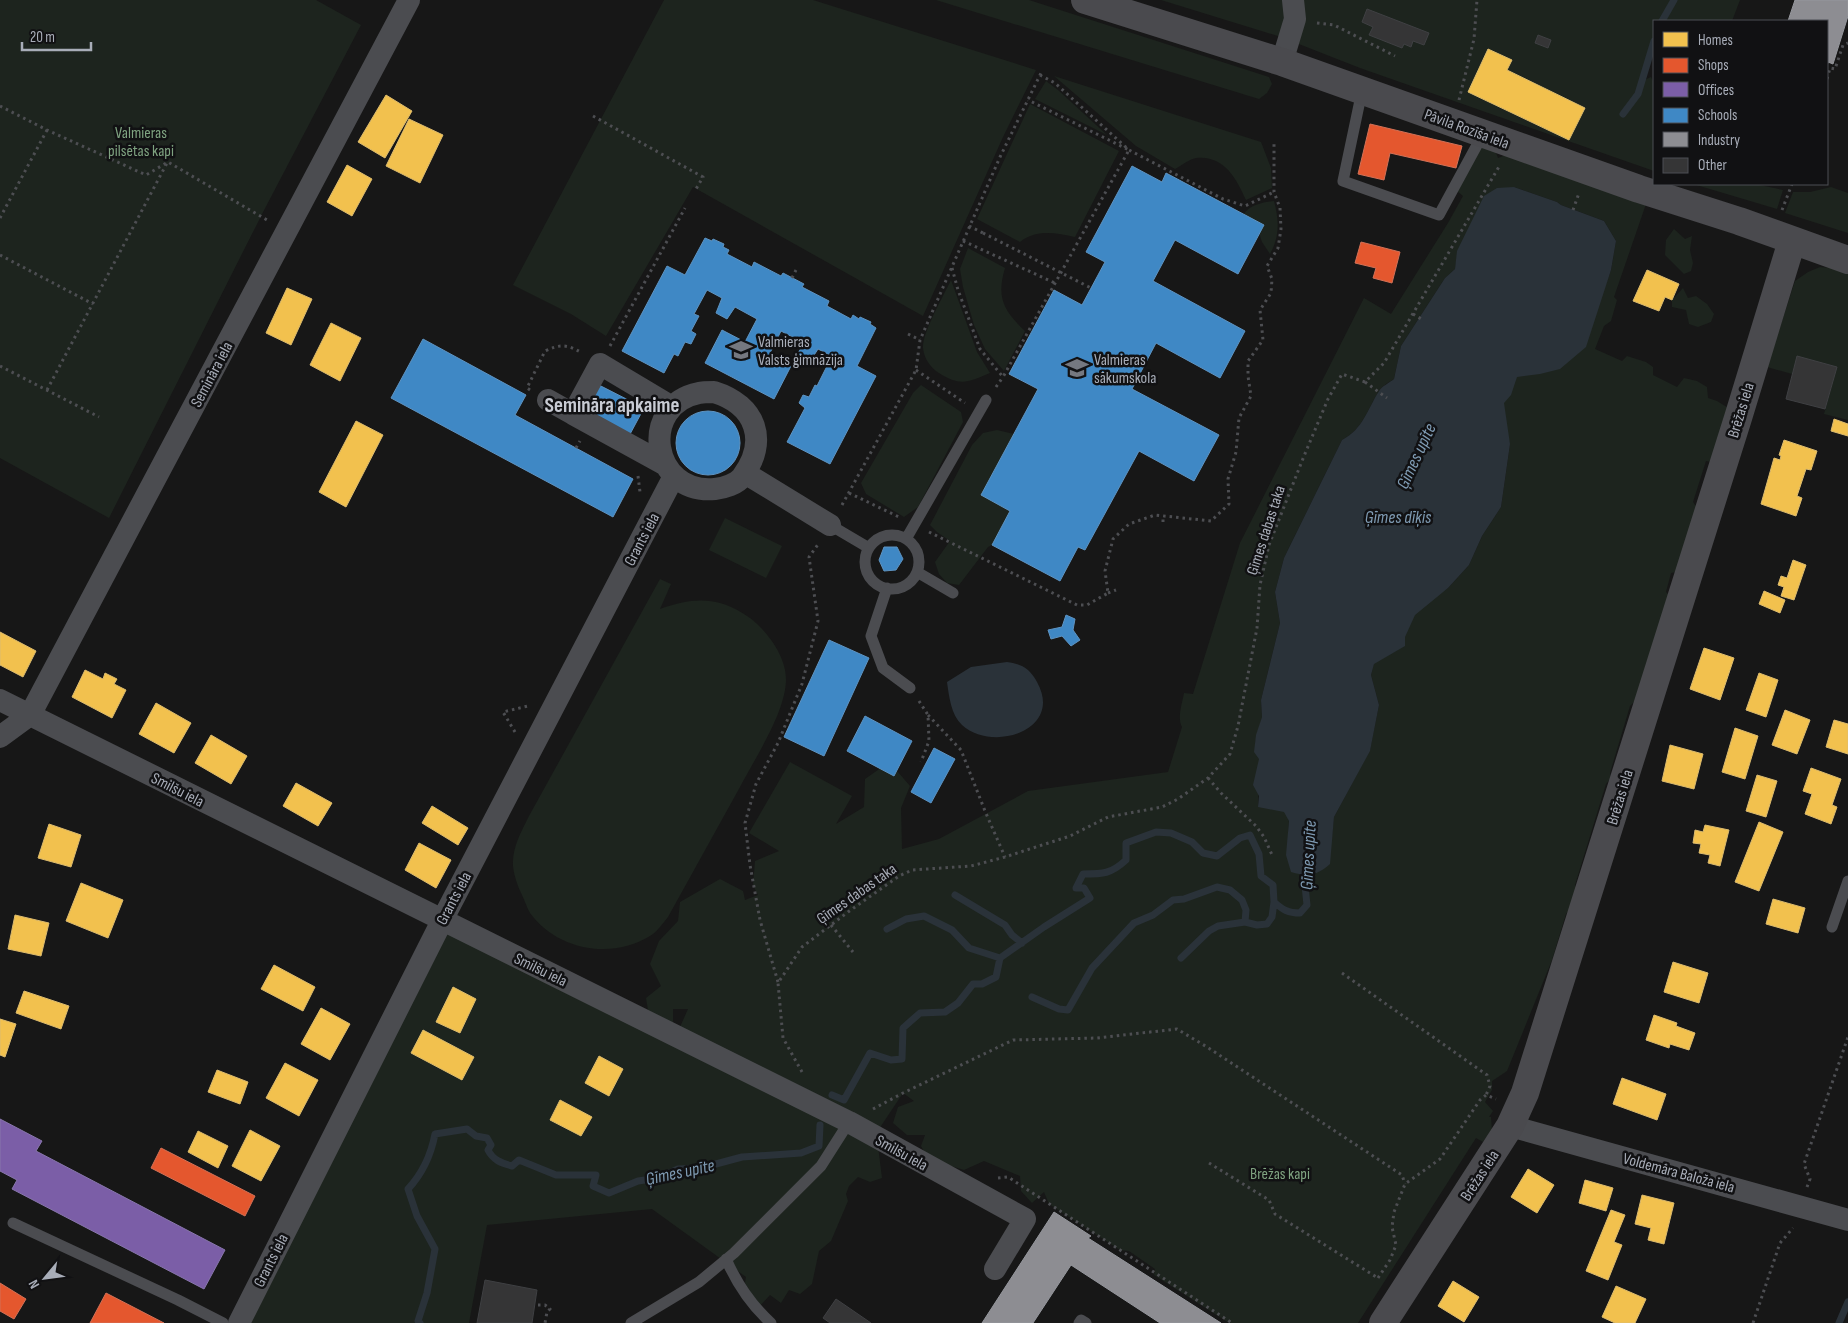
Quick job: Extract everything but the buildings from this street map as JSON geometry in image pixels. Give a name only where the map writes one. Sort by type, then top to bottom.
[{"type":"street","name":"Semināra iela","points":[[0,737],[30,715],[409,0]]},
{"type":"street","name":"Pāvila Rozīša iela","points":[[1085,0],[1282,62],[1639,189],[1738,221],[1848,260]]},
{"type":"street","points":[[1282,62],[1294,9]]},
{"type":"street","name":"Brēžas iela","points":[[1383,1323],[1507,1114],[1525,1093],[1792,241]]},
{"type":"street","points":[[573,414],[600,364],[672,407]]},
{"type":"street","points":[[548,400],[642,452],[669,470],[688,486],[704,490],[721,488],[739,481],[755,454],[757,438],[752,421],[743,407],[730,397],[714,392],[699,393],[684,398],[672,407],[663,420],[659,434],[660,450],[669,470]]},
{"type":"street","name":"Grants iela","points":[[238,1323],[669,470]]},
{"type":"street","points":[[745,473],[830,525]]},
{"type":"street","name":"Smilšu iela","points":[[0,700],[821,1110],[849,1122],[1026,1219],[995,1269]]},
{"type":"street","name":"Voldemāra Baloža iela","points":[[1507,1114],[1848,1220]]},
{"type":"lane","points":[[1362,91],[1343,181],[1439,215],[1483,134]]},
{"type":"lane","points":[[906,539],[986,400]]},
{"type":"lane","points":[[830,525],[869,548]]},
{"type":"lane","points":[[890,535],[906,539],[913,545],[917,554],[917,572],[912,580],[896,588],[887,588],[872,580],[867,573],[865,556],[869,548],[874,542],[890,535]]},
{"type":"lane","points":[[917,572],[953,593]]},
{"type":"lane","points":[[887,588],[871,636],[883,668],[910,688]]},
{"type":"lane","points":[[1832,927],[1848,881]]},
{"type":"lane","points":[[632,1323],[699,1282],[726,1259],[821,1166],[849,1122]]},
{"type":"lane","points":[[13,1223],[223,1323]]},
{"type":"lane","points":[[726,1259],[736,1282],[757,1310],[771,1323]]},
{"type":"lane","points":[[1079,1323],[1081,1320],[1086,1323]]},
{"type":"path","points":[[1457,106],[1474,39],[1477,0]]},
{"type":"path","points":[[1294,9],[1334,25],[1395,56]]},
{"type":"path","points":[[1828,75],[1830,68],[1835,70],[1843,45],[1848,43]]},
{"type":"path","points":[[1042,70],[1000,157],[920,340],[916,370],[849,493],[1077,605],[1087,605],[1116,590]]},
{"type":"path","points":[[1040,75],[1055,83],[1129,150]]},
{"type":"path","points":[[1028,100],[1223,199],[1245,206],[1274,192]]},
{"type":"path","points":[[0,106],[47,130],[146,175],[168,162]]},
{"type":"path","points":[[593,116],[703,177],[696,189]]},
{"type":"path","points":[[0,218],[47,130]]},
{"type":"path","points":[[1108,593],[1105,571],[1113,539],[1129,524],[1155,515],[1211,521],[1229,504],[1228,479],[1236,452],[1238,418],[1251,396],[1248,360],[1263,340],[1260,310],[1271,293],[1272,279],[1267,266],[1278,248],[1281,229],[1280,208],[1274,192],[1274,141]]},
{"type":"path","points":[[952,266],[958,290],[980,349],[1004,377],[1129,150]]},
{"type":"path","points":[[168,162],[287,231]]},
{"type":"path","points":[[47,390],[168,162]]},
{"type":"path","points":[[1366,382],[1384,363],[1501,164]]},
{"type":"path","points":[[1779,217],[1792,185]]},
{"type":"path","points":[[548,400],[526,388],[545,351],[559,345],[573,348],[600,364],[685,208]]},
{"type":"path","points":[[969,226],[1091,288]]},
{"type":"path","points":[[963,241],[1055,282]]},
{"type":"path","points":[[0,254],[93,304]]},
{"type":"path","points":[[792,278],[796,270]]},
{"type":"path","points":[[1413,314],[1423,320]]},
{"type":"path","points":[[908,334],[920,340]]},
{"type":"path","points":[[0,366],[99,417]]},
{"type":"path","points":[[916,370],[979,413]]},
{"type":"path","name":"Ģīmes dabas taka","points":[[778,983],[802,947],[899,876],[912,870],[971,866],[1005,857],[1070,836],[1108,816],[1162,807],[1178,799],[1208,778],[1230,754],[1238,726],[1256,628],[1260,585],[1269,545],[1328,399],[1342,374],[1366,382],[1387,398]]},
{"type":"path","points":[[640,495],[637,471],[642,452]]},
{"type":"path","points":[[1163,516],[1163,522]]},
{"type":"path","points":[[821,1110],[783,1038],[778,983],[760,920],[745,823],[756,784],[778,743],[802,684],[818,621],[809,557],[830,525]]},
{"type":"path","points":[[910,688],[928,715],[961,750],[1005,857]]},
{"type":"path","points":[[921,762],[929,741],[928,715]]},
{"type":"path","points":[[1208,778],[1256,826],[1264,837],[1273,857]]},
{"type":"path","points":[[831,925],[853,952]]},
{"type":"path","points":[[1342,973],[1487,1075],[1490,1086],[1486,1095],[1470,1113],[1440,1159],[1405,1184],[1394,1212],[1392,1227],[1396,1245],[1390,1260],[1378,1278]]},
{"type":"path","points":[[849,1122],[903,1093],[1014,1040],[1097,1038],[1177,1029],[1207,1046],[1402,1175],[1405,1184]]},
{"type":"path","points":[[1805,1193],[1810,1179],[1804,1164],[1848,1036]]},
{"type":"path","points":[[1486,1095],[1507,1114]]},
{"type":"path","points":[[1209,1163],[1269,1200],[1275,1214],[1384,1283]]},
{"type":"path","points":[[958,1182],[1008,1176],[1232,1323]]},
{"type":"path","points":[[1753,1323],[1780,1243],[1793,1228],[1795,1221]]},
{"type":"path","points":[[538,1305],[541,1303],[545,1304],[550,1309],[547,1312],[545,1323]]},
{"type":"green space","name":"Valmieras pilsētas kapi","points":[[0,0],[316,0],[361,25],[261,216],[109,518],[0,458]]},
{"type":"green space","points":[[664,0],[813,0],[1036,70],[1003,137],[923,316],[693,187],[606,336],[571,314],[513,285]]},
{"type":"green space","points":[[936,0],[1029,0],[1269,77],[1272,84],[1267,93],[1259,99]]},
{"type":"green space","points":[[1161,0],[1740,0],[1732,20],[1653,20],[1653,53],[1651,50],[1642,81],[1651,77],[1653,81],[1653,171],[1360,68],[1281,37]]},
{"type":"green space","points":[[1054,76],[1261,142],[1271,168],[1272,188],[1246,200],[1233,176],[1214,160],[1196,158],[1175,169],[1136,146]]},
{"type":"green space","points":[[1046,81],[1058,90],[1107,135],[1035,99]]},
{"type":"green space","points":[[1030,104],[1119,151],[1075,237],[1046,233],[1033,235],[1020,242],[977,219]]},
{"type":"green space","name":"Brēžas kapi","points":[[1484,143],[1493,145],[1498,158],[1506,155],[1646,204],[1614,297],[1617,300],[1611,321],[1604,326],[1595,349],[1622,361],[1627,356],[1646,362],[1653,367],[1653,375],[1677,387],[1684,378],[1697,381],[1707,387],[1708,398],[1730,409],[1712,462],[1706,461],[1693,502],[1700,512],[1681,571],[1671,573],[1666,592],[1669,595],[1656,647],[1647,661],[1642,679],[1642,694],[1630,706],[1610,773],[1611,778],[1606,784],[1575,885],[1579,898],[1566,914],[1552,960],[1507,1071],[1492,1081],[1492,1090],[1485,1102],[1493,1111],[1489,1117],[1491,1117],[1492,1131],[1483,1142],[1476,1138],[1358,1323],[1229,1323],[1154,1275],[1155,1269],[1129,1251],[1120,1250],[1049,1204],[1044,1192],[1032,1203],[1021,1191],[1020,1176],[984,1161],[964,1170],[928,1159],[921,1146],[925,1135],[907,1135],[893,1123],[898,1107],[914,1101],[903,1093],[879,1129],[878,1146],[882,1178],[870,1182],[858,1177],[849,1186],[846,1194],[848,1201],[831,1241],[819,1251],[812,1284],[800,1294],[789,1290],[781,1303],[770,1295],[759,1307],[745,1283],[746,1277],[652,1209],[487,1225],[469,1323],[239,1323],[442,920],[676,1036],[688,1009],[673,1009],[673,1026],[649,1016],[646,998],[661,986],[650,964],[659,941],[678,921],[680,902],[720,879],[743,891],[745,900],[758,895],[753,885],[755,861],[779,851],[749,833],[790,762],[852,796],[836,824],[864,807],[865,779],[885,765],[898,772],[910,786],[901,808],[902,849],[939,839],[1028,791],[1168,772],[1182,727],[1180,715],[1184,693],[1193,694],[1240,543],[1364,298],[1391,314],[1463,196],[1457,191],[1469,166],[1475,160],[1477,151]],"holes":[[[1514,187],[1604,221],[1616,241],[1611,270],[1603,292],[1587,325],[1511,374],[1500,408],[1510,444],[1501,507],[1482,536],[1469,565],[1448,588],[1414,612],[1399,649],[1374,663],[1371,675],[1379,705],[1370,750],[1334,817],[1332,836],[1288,833],[1289,821],[1282,800],[1258,806],[1260,748],[1255,743],[1262,717],[1261,700],[1280,623],[1275,592],[1284,558],[1342,440],[1360,425],[1380,389],[1394,379],[1401,346],[1445,278],[1455,269],[1458,251]]]},
{"type":"green space","points":[[1696,185],[1760,185],[1783,190],[1777,209]]},
{"type":"green space","points":[[1831,187],[1848,193],[1848,233],[1785,213],[1793,192],[1810,192]]},
{"type":"green space","points":[[1274,201],[1278,228],[1276,241],[1270,254],[1262,242],[1259,233],[1243,215],[1253,206]]},
{"type":"green space","points":[[1674,229],[1685,239],[1692,236],[1690,250],[1693,263],[1691,271],[1684,274],[1665,255],[1666,240]]},
{"type":"green space","points":[[968,248],[1005,268],[1001,288],[1004,303],[1012,317],[1025,331],[1004,371],[985,349],[974,325],[960,269]]},
{"type":"green space","points":[[1820,267],[1832,268],[1848,273],[1848,420],[1824,414],[1837,367],[1797,357],[1792,374],[1767,367],[1795,281],[1808,272]]},
{"type":"green space","points":[[951,280],[977,352],[990,373],[964,382],[953,380],[936,371],[926,359],[923,348],[926,333]]},
{"type":"green space","points":[[1683,288],[1688,298],[1696,296],[1707,304],[1714,314],[1711,322],[1698,327],[1689,324],[1686,310],[1672,307],[1672,300]]},
{"type":"green space","points":[[921,385],[961,412],[963,422],[918,507],[904,517],[866,494],[861,483],[913,393]]},
{"type":"green space","points":[[997,430],[1014,434],[1010,511],[992,545],[988,547],[959,585],[947,583],[939,574],[935,562],[950,541],[930,525],[972,445],[983,433]]},
{"type":"green space","points":[[725,518],[782,546],[766,578],[709,550]]},
{"type":"green space","points":[[660,579],[671,584],[660,609],[684,602],[717,602],[739,611],[756,623],[769,637],[783,662],[786,679],[785,692],[769,734],[668,917],[653,934],[635,943],[619,948],[602,949],[586,947],[570,943],[555,936],[541,926],[530,913],[515,877],[513,866],[514,853],[529,816]]},
{"type":"water","name":"Ģīmes dīķis","points":[[1514,187],[1604,221],[1616,241],[1611,270],[1586,347],[1560,369],[1517,377],[1511,395],[1504,403],[1510,444],[1501,507],[1482,536],[1469,565],[1448,588],[1415,615],[1405,637],[1405,646],[1374,664],[1371,675],[1379,705],[1370,751],[1334,817],[1330,864],[1312,874],[1302,875],[1291,872],[1286,855],[1289,821],[1284,812],[1258,807],[1259,796],[1253,785],[1259,759],[1254,752],[1256,735],[1262,717],[1261,700],[1280,623],[1275,592],[1284,558],[1342,440],[1360,425],[1380,389],[1394,379],[1401,346],[1445,278],[1455,269],[1457,251],[1484,196],[1497,188]]},
{"type":"water","points":[[1007,662],[1025,668],[1034,677],[1043,699],[1041,713],[1033,724],[1021,732],[991,737],[975,733],[962,725],[955,716],[947,682],[971,667]]},
{"type":"waterway","name":"Ģīmes upīte","points":[[1663,20],[1674,0]]},
{"type":"waterway","name":"Ģīmes upīte","points":[[1623,114],[1638,94],[1653,44]]},
{"type":"waterway","name":"Ģīmes upīte","points":[[832,1095],[844,1100],[870,1053],[891,1060],[902,1059],[903,1028],[920,1013],[945,1012],[958,1003],[973,984],[982,984],[996,977],[1000,958],[1090,898],[1084,888],[1076,888],[1083,874],[1111,871],[1121,865],[1126,860],[1126,843],[1156,832],[1171,833],[1192,842],[1203,853],[1217,856],[1240,838],[1250,835],[1259,854],[1261,876],[1273,885],[1274,902],[1289,912],[1300,913],[1307,905],[1305,868]]},
{"type":"waterway","points":[[1032,997],[1059,1009],[1068,1010],[1092,968],[1134,923],[1153,915],[1173,900],[1184,899],[1217,887],[1230,890],[1242,900],[1246,910],[1245,922],[1257,925],[1267,924],[1272,917],[1274,902]]},
{"type":"waterway","points":[[955,895],[1005,925],[1012,935],[1022,943]]},
{"type":"waterway","points":[[887,929],[906,919],[924,916],[952,930],[969,948],[1000,958]]},
{"type":"waterway","points":[[1181,958],[1209,931],[1218,926],[1245,922]]},
{"type":"waterway","name":"Ģīmes upīte","points":[[420,1323],[418,1321],[427,1293],[435,1249],[417,1216],[408,1189],[418,1177],[425,1164],[435,1134],[467,1129],[476,1136],[487,1138],[491,1145],[488,1150],[495,1159],[501,1162],[512,1166],[519,1160],[556,1175],[596,1175],[593,1186],[609,1193],[638,1181],[659,1178],[678,1169],[701,1168],[742,1157],[801,1153],[819,1146],[820,1125]]},
{"type":"waterway","points":[[1839,1323],[1848,1302]]},
{"type":"place","name":"Valmieras Valsts ģimnāzija","points":[[741,350]]},
{"type":"place","name":"Valmieras sākumskola","points":[[1077,368]]},
{"type":"district","name":"Semināra apkaime","points":[[612,405]]}]
